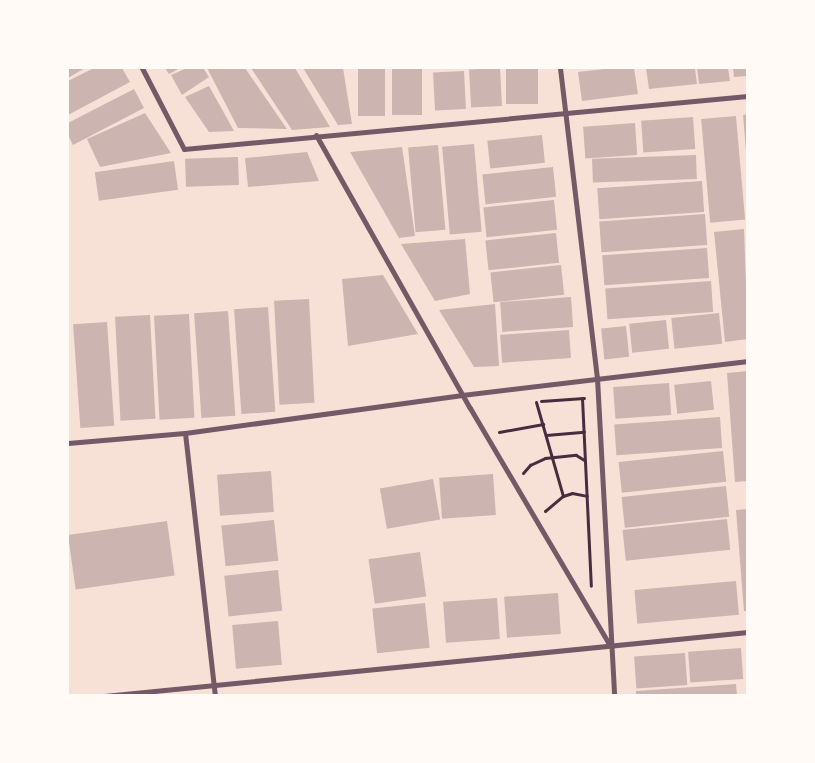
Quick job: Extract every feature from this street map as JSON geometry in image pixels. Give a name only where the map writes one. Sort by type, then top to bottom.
[{"type":"street","points":[[142,68],[184,149],[316,135],[748,96]]},
{"type":"street","points":[[560,68],[563,112],[597,378],[614,696]]},
{"type":"street","points":[[316,135],[462,395],[610,647]]},
{"type":"street","points":[[68,443],[185,433],[462,395],[748,361]]},
{"type":"street","points":[[185,433],[215,696]]},
{"type":"street","points":[[104,696],[748,632]]},
{"type":"path","points":[[528,402],[598,397]]},
{"type":"path","points":[[582,398],[591,590],[586,582]]},
{"type":"path","points":[[536,402],[563,496]]},
{"type":"path","points":[[499,432],[543,424]]},
{"type":"path","points":[[496,426],[504,440]]},
{"type":"path","points":[[546,435],[584,432]]},
{"type":"path","points":[[523,473],[530,465],[552,457],[576,456],[585,460]]},
{"type":"path","points":[[518,465],[527,480]]},
{"type":"path","points":[[545,510],[563,496],[572,493],[587,496]]},
{"type":"path","points":[[540,503],[550,518]]},
{"type":"building","points":[[68,68],[85,68],[68,78]]},
{"type":"building","points":[[94,68],[122,68],[130,82],[68,115],[68,81]]},
{"type":"building","points":[[165,68],[180,68],[169,74]]},
{"type":"building","points":[[187,68],[203,68],[209,77],[182,95],[171,75]]},
{"type":"building","points":[[207,68],[245,68],[287,129],[238,128]]},
{"type":"building","points":[[251,68],[295,68],[330,127],[292,130]]},
{"type":"building","points":[[303,68],[343,68],[352,124],[338,125]]},
{"type":"building","points":[[358,68],[385,68],[385,116],[358,116]]},
{"type":"building","points":[[392,68],[422,68],[422,115],[392,115]]},
{"type":"building","points":[[500,68],[502,106],[471,108],[469,70]]},
{"type":"building","points":[[506,68],[538,68],[538,104],[506,104]]},
{"type":"building","points":[[634,68],[638,94],[582,101],[578,72]]},
{"type":"building","points":[[646,68],[695,68],[697,84],[649,89]]},
{"type":"building","points":[[697,68],[728,68],[730,81],[699,84]]},
{"type":"building","points":[[733,68],[748,68],[748,76],[734,77]]},
{"type":"building","points":[[464,71],[466,109],[435,111],[433,73]]},
{"type":"building","points":[[209,86],[234,131],[209,132],[185,97]]},
{"type":"building","points":[[134,89],[144,108],[73,145],[68,135],[68,123]]},
{"type":"building","points":[[145,113],[171,153],[100,167],[87,139]]},
{"type":"building","points":[[748,114],[748,151],[746,151],[743,115]]},
{"type":"building","points":[[736,116],[745,220],[710,223],[701,119]]},
{"type":"building","points":[[693,117],[695,149],[643,153],[641,121]]},
{"type":"building","points":[[635,123],[637,155],[585,159],[583,127]]},
{"type":"building","points":[[542,135],[545,163],[490,169],[487,141]]},
{"type":"building","points":[[474,144],[482,232],[450,234],[442,147]]},
{"type":"building","points":[[438,145],[445,230],[416,232],[408,148]]},
{"type":"building","points":[[402,147],[415,236],[399,238],[350,152]]},
{"type":"building","points":[[307,152],[319,181],[248,187],[245,158]]},
{"type":"building","points":[[696,155],[697,179],[593,183],[592,159]]},
{"type":"building","points":[[238,157],[239,185],[186,187],[185,159]]},
{"type":"building","points":[[174,161],[178,190],[99,201],[95,172]]},
{"type":"building","points":[[553,167],[556,197],[486,204],[482,174]]},
{"type":"building","points":[[702,181],[704,212],[599,219],[597,188]]},
{"type":"building","points":[[554,200],[557,230],[487,237],[483,207]]},
{"type":"building","points":[[705,214],[707,245],[601,252],[599,221]]},
{"type":"building","points":[[744,229],[748,339],[725,342],[714,232]]},
{"type":"building","points":[[556,233],[559,263],[489,270],[485,240]]},
{"type":"building","points":[[465,239],[470,294],[435,301],[401,244]]},
{"type":"building","points":[[707,248],[709,278],[604,285],[602,255]]},
{"type":"building","points":[[561,265],[564,295],[494,302],[490,272]]},
{"type":"building","points":[[383,275],[418,334],[348,346],[342,279]]},
{"type":"building","points":[[711,281],[713,312],[607,319],[605,288]]},
{"type":"building","points":[[571,297],[573,327],[502,332],[500,302]]},
{"type":"building","points":[[309,299],[314,403],[279,405],[274,301]]},
{"type":"building","points":[[495,304],[499,366],[474,367],[439,310]]},
{"type":"building","points":[[268,307],[275,412],[241,414],[234,309]]},
{"type":"building","points":[[228,311],[235,416],[201,418],[194,313]]},
{"type":"building","points":[[719,313],[722,344],[675,349],[671,318]]},
{"type":"building","points":[[189,314],[194,418],[159,420],[154,316]]},
{"type":"building","points":[[150,315],[155,419],[120,421],[115,317]]},
{"type":"building","points":[[666,320],[669,349],[632,353],[629,324]]},
{"type":"building","points":[[107,322],[114,426],[80,428],[73,324]]},
{"type":"building","points":[[626,326],[629,357],[604,359],[601,329]]},
{"type":"building","points":[[569,330],[571,358],[502,363],[500,335]]},
{"type":"building","points":[[748,371],[748,481],[735,482],[727,373]]},
{"type":"building","points":[[711,381],[714,410],[677,414],[674,385]]},
{"type":"building","points":[[669,383],[671,415],[615,419],[613,387]]},
{"type":"building","points":[[720,417],[722,448],[616,455],[614,424]]},
{"type":"building","points":[[723,451],[726,482],[622,493],[619,462]]},
{"type":"building","points":[[271,471],[274,512],[220,516],[217,475]]},
{"type":"building","points":[[493,474],[496,515],[442,519],[439,478]]},
{"type":"building","points":[[433,479],[440,519],[387,529],[380,488]]},
{"type":"building","points":[[726,486],[729,517],[625,528],[622,497]]},
{"type":"building","points":[[748,509],[748,611],[744,611],[736,510]]},
{"type":"building","points":[[727,519],[730,550],[626,561],[623,530]]},
{"type":"building","points":[[274,520],[278,561],[226,566],[221,526]]},
{"type":"building","points":[[167,521],[175,575],[76,589],[68,535]]},
{"type":"building","points":[[420,552],[426,597],[375,604],[369,559]]},
{"type":"building","points":[[278,570],[282,611],[229,616],[224,576]]},
{"type":"building","points":[[736,581],[739,615],[637,624],[634,590]]},
{"type":"building","points":[[558,593],[561,634],[507,638],[504,597]]},
{"type":"building","points":[[497,598],[500,639],[446,643],[443,602]]},
{"type":"building","points":[[425,603],[430,648],[377,653],[372,609]]},
{"type":"building","points":[[278,621],[282,665],[236,669],[232,625]]},
{"type":"building","points":[[741,648],[743,679],[690,683],[688,652]]},
{"type":"building","points":[[685,653],[687,685],[636,688],[634,657]]},
{"type":"building","points":[[736,684],[737,696],[636,696],[636,691]]}]
